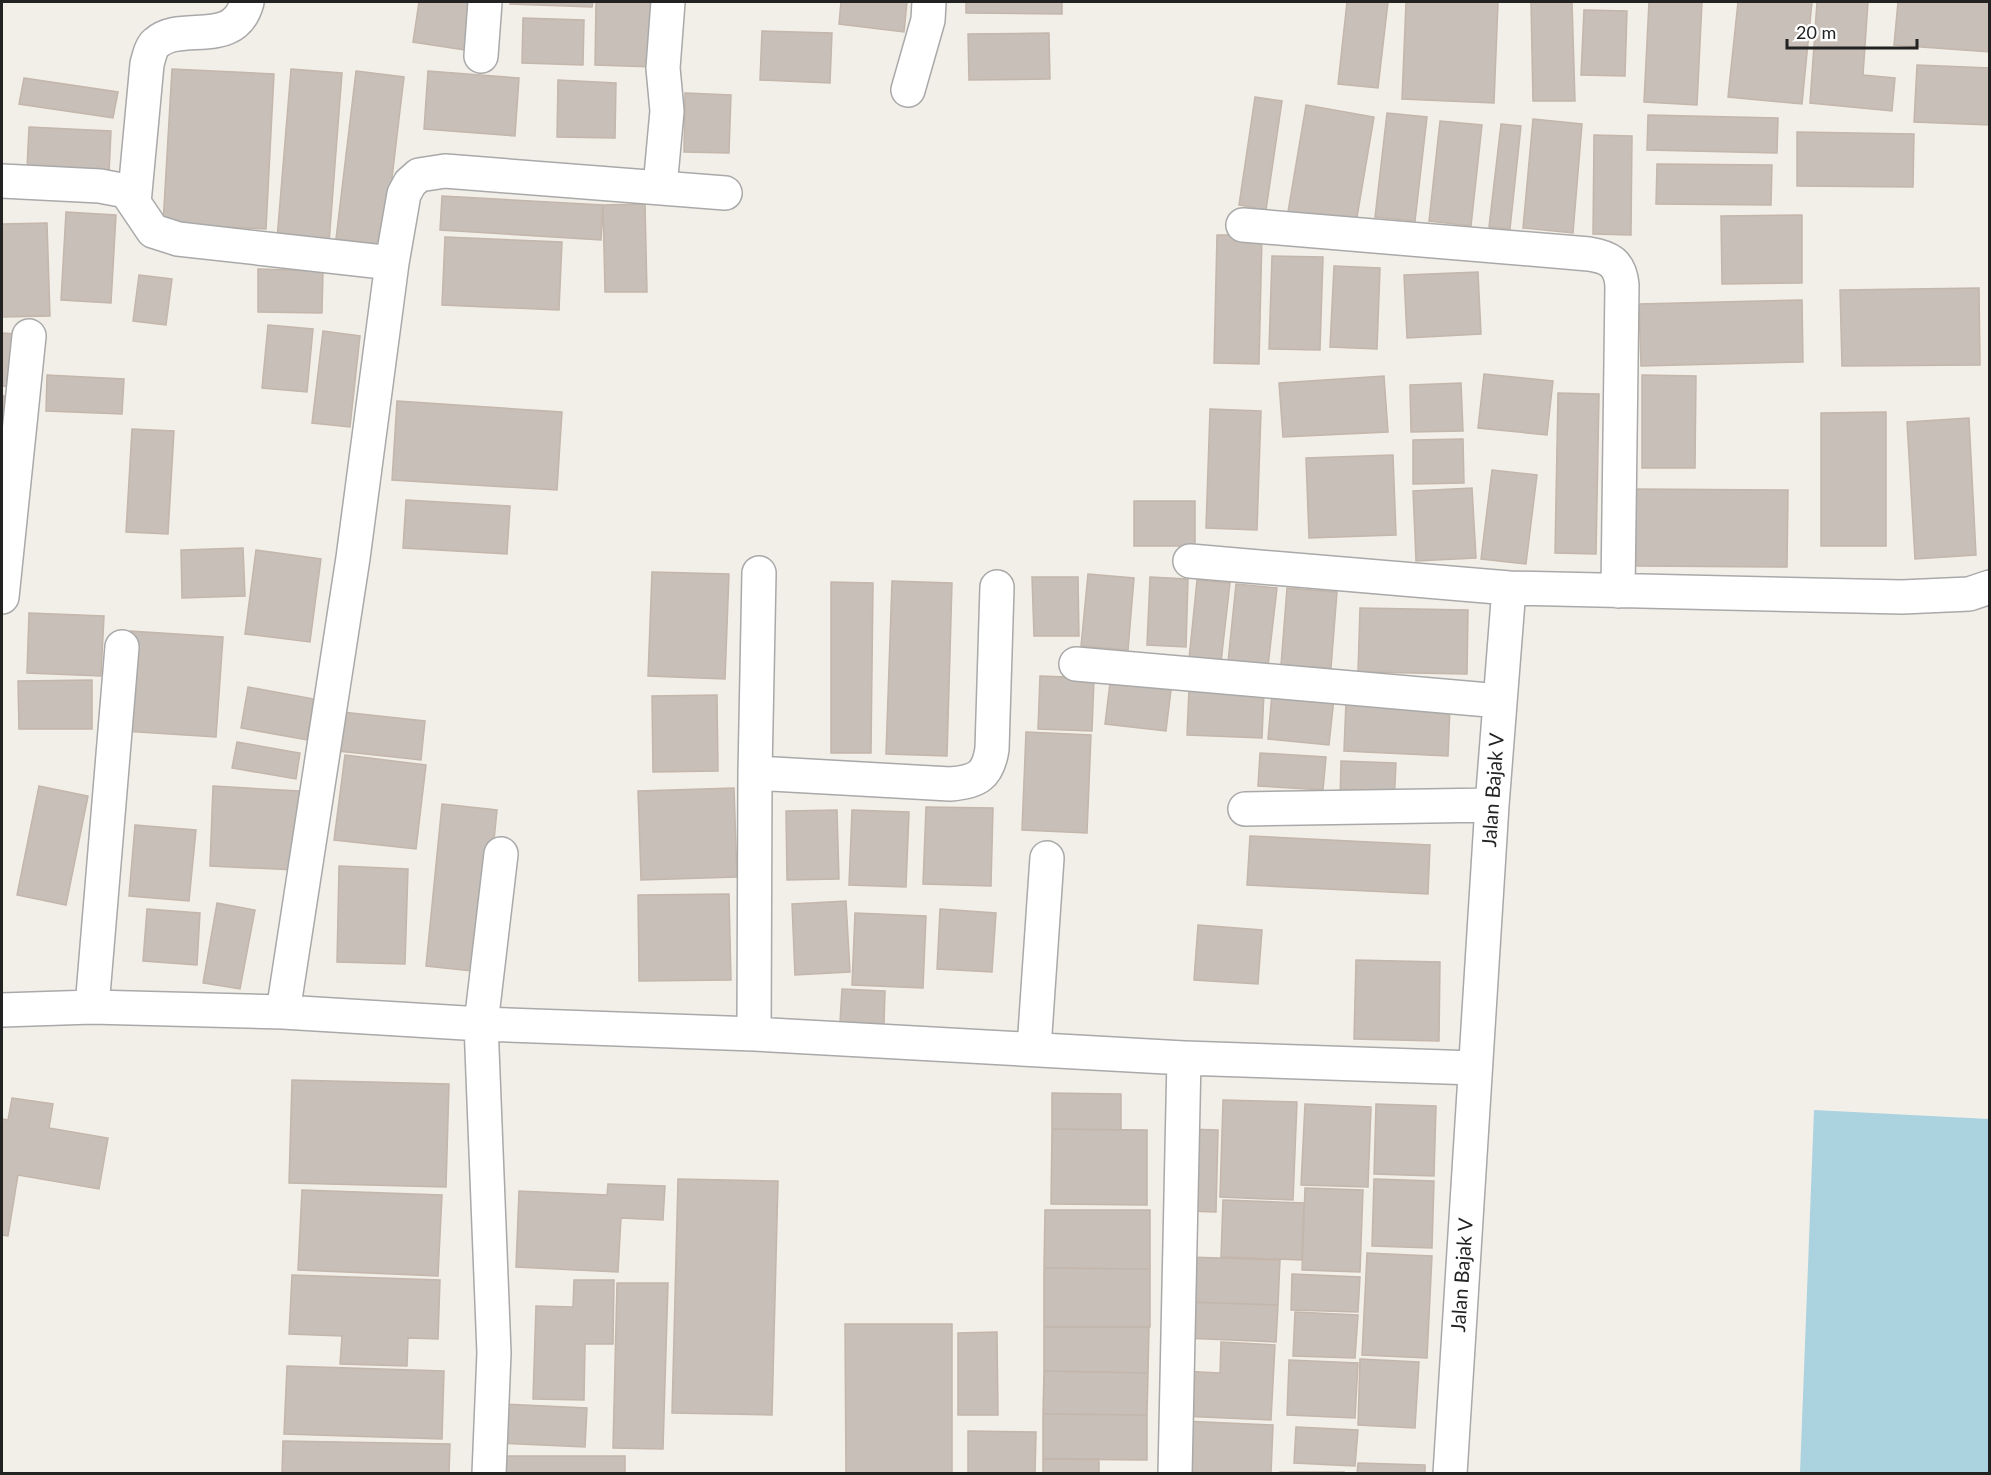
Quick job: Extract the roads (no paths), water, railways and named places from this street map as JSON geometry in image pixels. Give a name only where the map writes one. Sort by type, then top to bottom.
[{"type":"street","points":[[134,203],[147,64],[154,44],[166,36],[221,30],[244,13],[247,2]]},
{"type":"street","points":[[481,56],[485,2]]},
{"type":"street","points":[[660,187],[667,111],[663,68],[668,2]]},
{"type":"street","points":[[908,90],[928,20],[929,2]]},
{"type":"street","points":[[283,1012],[353,558],[392,263],[404,194],[410,183],[419,175],[445,171],[725,193]]},
{"type":"street","points":[[2,181],[126,191],[153,231],[162,236],[392,263]]},
{"type":"street","points":[[1243,225],[1589,254],[1610,259],[1618,267],[1622,285],[1618,591]]},
{"type":"street","points":[[2,597],[29,336]]},
{"type":"street","points":[[1190,561],[1509,588],[1902,597],[1969,594],[1989,587]]},
{"type":"street","points":[[754,1034],[755,773],[759,573]]},
{"type":"street","points":[[755,773],[950,784],[976,781],[983,776],[990,762],[992,749],[997,587]]},
{"type":"street","name":"Jalan Bajak V","points":[[1450,1473],[1492,805],[1509,588]]},
{"type":"street","points":[[92,1007],[122,646]]},
{"type":"street","points":[[1076,664],[1500,701]]},
{"type":"street","points":[[1245,809],[1492,805]]},
{"type":"street","points":[[489,1473],[494,1353],[482,1024],[501,854]]},
{"type":"street","points":[[1034,1048],[1047,858]]},
{"type":"street","points":[[2,1010],[92,1007],[283,1012],[482,1024],[754,1034],[1034,1048],[1184,1058],[1475,1068]]},
{"type":"street","points":[[1175,1473],[1184,1058]]},
{"type":"water","points":[[1814,1110],[1989,1119],[1989,1473],[1800,1473]]}]
